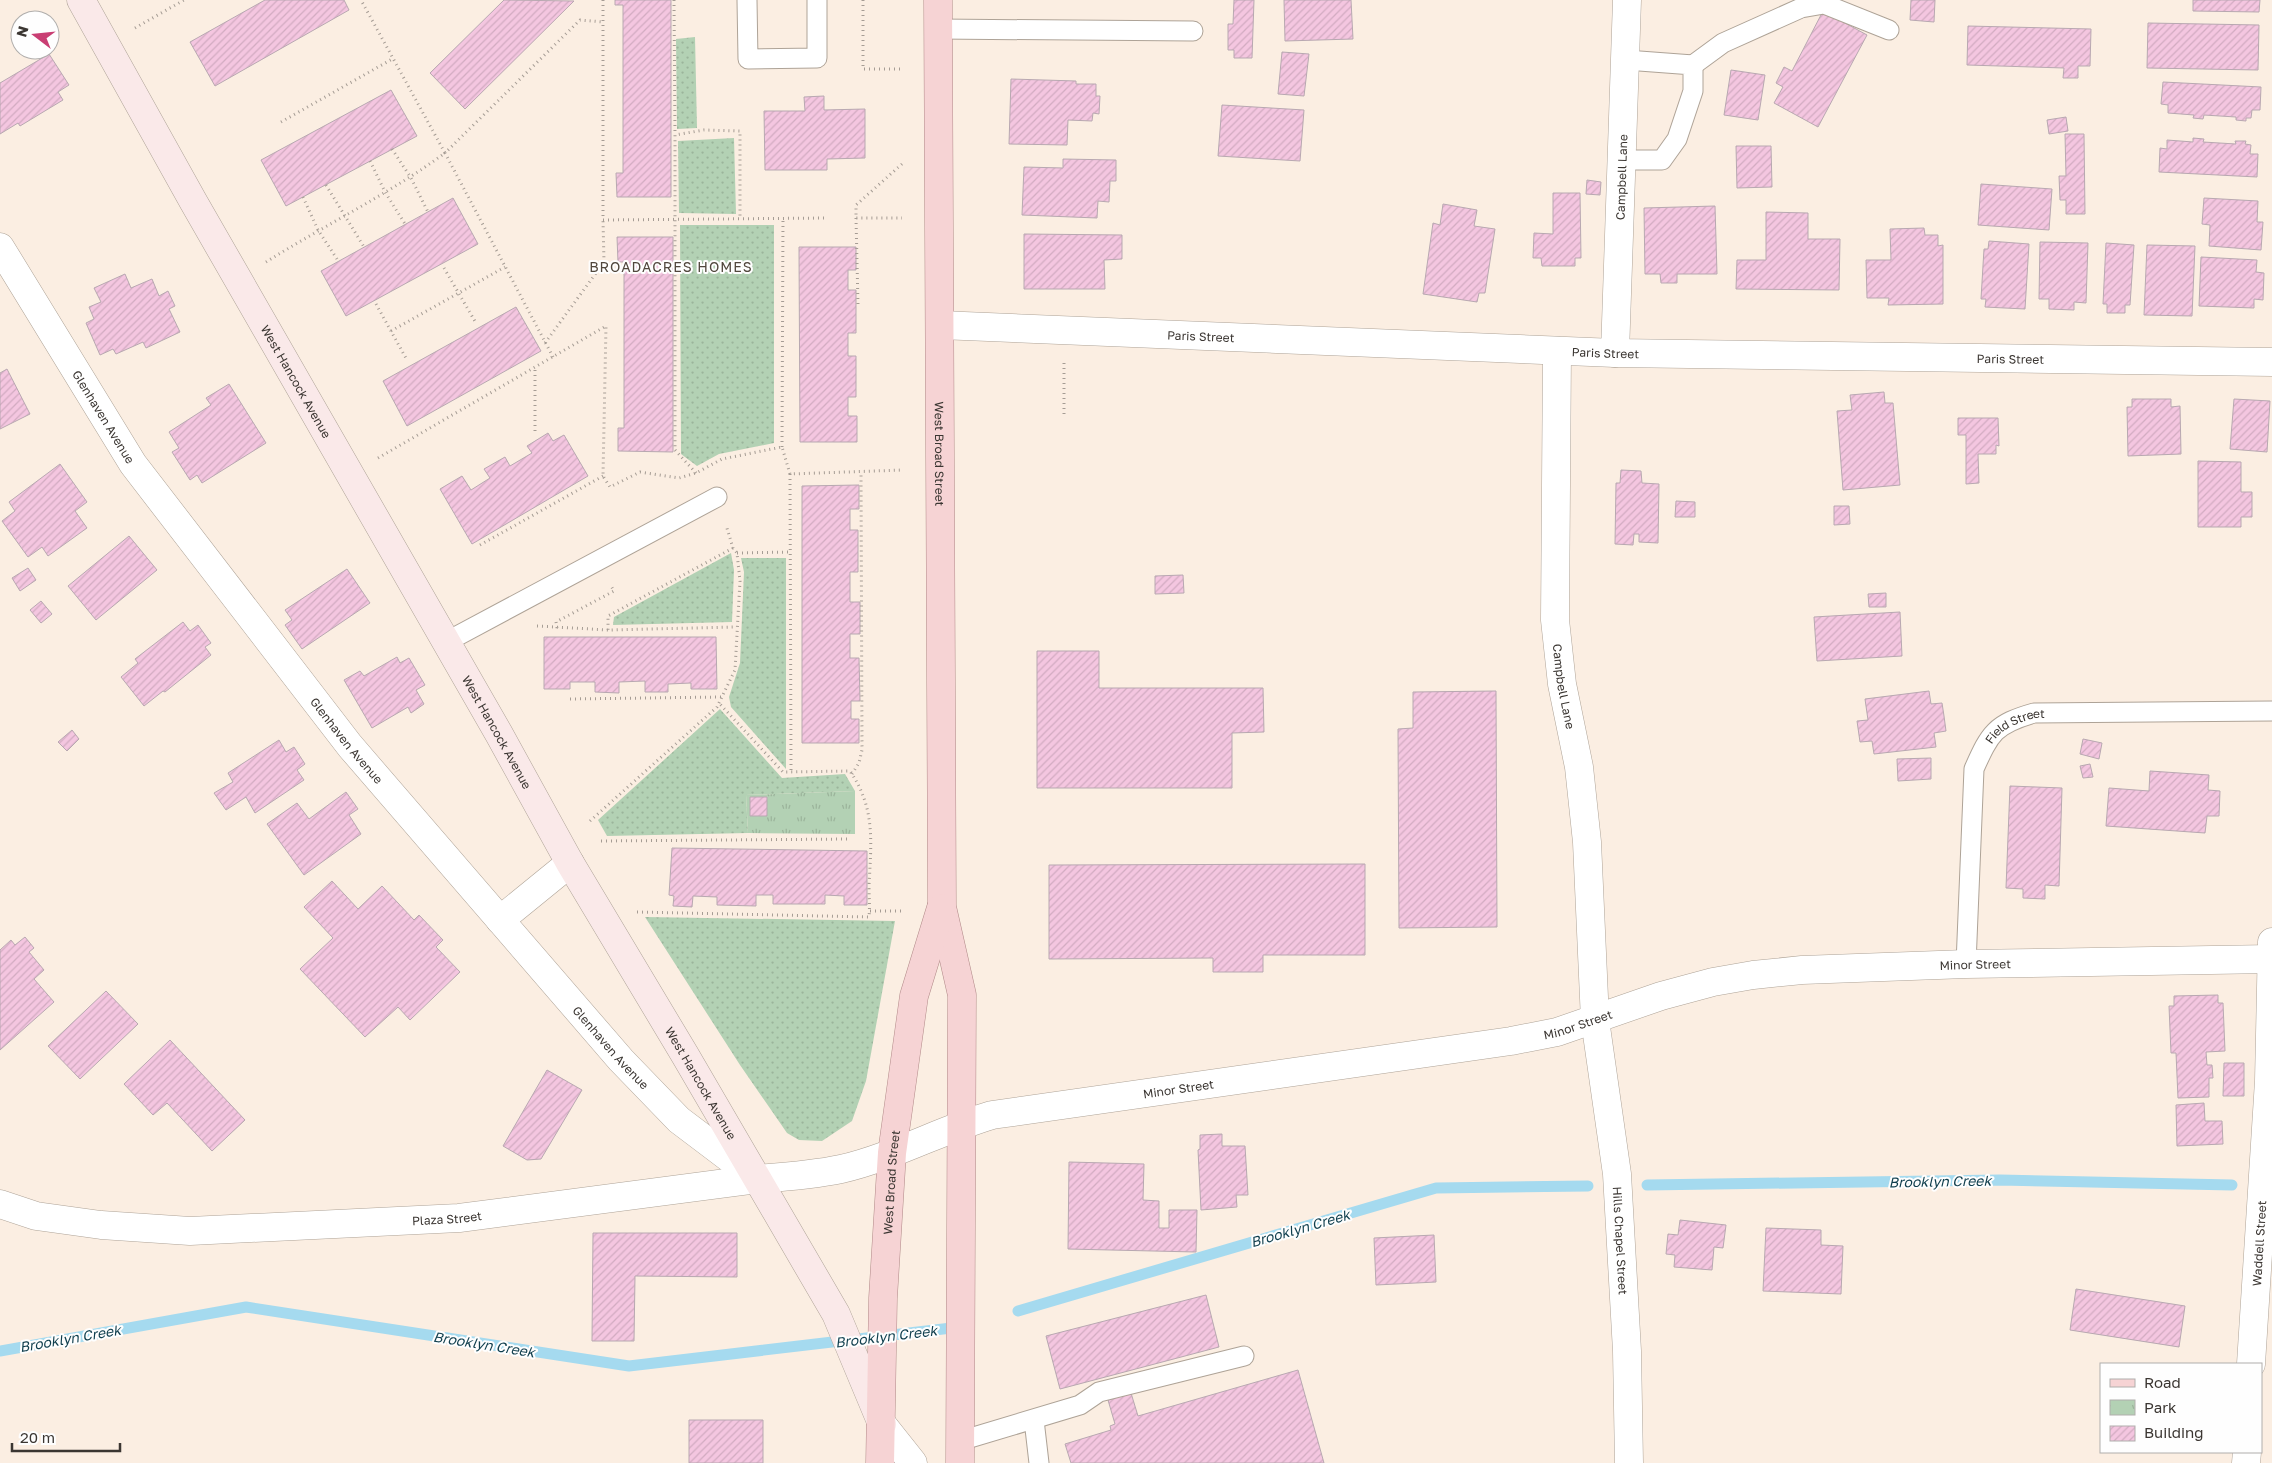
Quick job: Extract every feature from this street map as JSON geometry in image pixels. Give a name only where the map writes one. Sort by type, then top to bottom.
[{"type":"main road","name":"West Broad Street","points":[[938,0],[942,907],[962,995],[963,1124],[960,1452]]},
{"type":"main road","name":"West Broad Street","points":[[880,1463],[883,1298],[892,1153],[914,996],[942,907]]},
{"type":"street","name":"West Hancock Avenue","points":[[81,0],[193,201],[446,642],[570,864],[836,1314],[882,1424],[913,1463]]},
{"type":"street","name":"Campbell Lane","points":[[1614,353],[1627,0]]},
{"type":"street","name":"Glenhaven Avenue","points":[[0,247],[133,464],[350,746],[621,1060],[679,1120],[757,1179]]},
{"type":"street","name":"Paris Street","points":[[940,325],[1614,353],[2272,362]]},
{"type":"street","name":"Campbell Lane","points":[[1557,351],[1555,620],[1562,684],[1579,767],[1587,842],[1596,1020]]},
{"type":"street","points":[[500,920],[570,864]]},
{"type":"street","name":"Minor Street","points":[[892,1153],[963,1124],[1009,1112],[1511,1041],[1557,1032],[1661,996],[1753,975],[1802,970],[2272,950]]},
{"type":"street","name":"Waddell Street","points":[[2252,1363],[2270,1081],[2272,950]]},
{"type":"street","name":"Hills Chapel Street","points":[[1596,1020],[1617,1174],[1627,1351],[1630,1463]]},
{"type":"street","name":"Plaza Street","points":[[0,1204],[36,1216],[101,1225],[190,1231],[459,1218],[757,1179],[805,1175],[842,1168],[892,1153]]},
{"type":"lane","points":[[747,0],[748,59],[817,58],[817,0]]},
{"type":"lane","points":[[1626,60],[1693,65],[1723,43],[1801,8],[1824,4],[1889,30]]},
{"type":"lane","points":[[938,29],[1193,31]]},
{"type":"lane","points":[[1622,160],[1662,160],[1677,139],[1693,91],[1693,65]]},
{"type":"lane","points":[[446,642],[717,497]]},
{"type":"lane","name":"Field Street","points":[[1966,964],[1974,769],[1983,748],[1994,730],[2012,719],[2034,713],[2272,711]]},
{"type":"lane","points":[[960,1452],[1034,1420],[1080,1405],[1099,1392],[1244,1356]]},
{"type":"lane","points":[[1034,1420],[1039,1463]]},
{"type":"path","points":[[133,29],[184,0]]},
{"type":"path","points":[[361,0],[445,153],[552,357]]},
{"type":"path","points":[[545,343],[604,262],[603,0]]},
{"type":"path","points":[[674,0],[674,450],[696,473]]},
{"type":"path","points":[[863,0],[862,69],[901,69]]},
{"type":"path","points":[[264,263],[318,230],[411,178],[445,153],[580,20],[603,22]]},
{"type":"path","points":[[281,122],[394,58]]},
{"type":"path","points":[[674,135],[704,130],[740,131],[740,218]]},
{"type":"path","points":[[392,149],[411,178],[428,212]]},
{"type":"path","points":[[370,161],[385,192],[405,224]]},
{"type":"path","points":[[858,304],[856,205],[902,164]]},
{"type":"path","points":[[326,185],[364,247]]},
{"type":"path","points":[[303,197],[318,230],[337,259]]},
{"type":"path","points":[[782,218],[782,447],[790,474],[790,771]]},
{"type":"path","points":[[603,220],[827,218]]},
{"type":"path","points":[[856,218],[902,218]]},
{"type":"path","points":[[391,331],[505,267]]},
{"type":"path","points":[[444,268],[476,323]]},
{"type":"path","points":[[376,304],[407,360]]},
{"type":"path","points":[[376,458],[606,326],[603,476],[610,487],[640,472],[680,478],[696,473],[722,459],[782,447]]},
{"type":"path","points":[[1064,359],[1064,414]]},
{"type":"path","points":[[535,367],[535,431]]},
{"type":"path","points":[[790,474],[861,473],[903,470]]},
{"type":"path","points":[[852,774],[859,763],[862,750],[861,473]]},
{"type":"path","points":[[480,544],[603,476]]},
{"type":"path","points":[[590,821],[717,707],[735,670],[740,581],[737,553],[733,548],[608,616],[608,630]]},
{"type":"path","points":[[737,553],[790,552]]},
{"type":"path","points":[[538,628],[608,630],[736,627]]},
{"type":"path","points":[[570,699],[722,697]]},
{"type":"path","points":[[636,912],[869,917],[872,845],[868,808],[861,788],[850,771],[783,772],[719,703]]},
{"type":"path","points":[[602,841],[849,839]]},
{"type":"path","points":[[870,911],[902,911]]},
{"type":"green space","points":[[695,37],[697,128],[677,129],[676,39]]},
{"type":"green space","points":[[734,138],[736,214],[679,213],[678,141]]},
{"type":"green space","points":[[680,225],[774,225],[774,443],[719,454],[697,466],[681,454]]},
{"type":"green space","points":[[731,553],[734,570],[732,622],[613,625],[614,617]]},
{"type":"green space","points":[[741,558],[786,558],[786,769],[731,707],[729,697],[740,663],[744,572]]},
{"type":"green space","points":[[720,709],[782,778],[845,774],[855,791],[746,795],[748,833],[607,836],[598,820]]},
{"type":"green space","points":[[855,791],[855,834],[748,833],[746,795]]},
{"type":"green space","points":[[645,917],[895,921],[866,1081],[852,1121],[822,1141],[799,1140],[787,1133],[740,1065]]},
{"type":"building","points":[[265,0],[344,0],[349,10],[215,86],[190,42]]},
{"type":"building","points":[[504,0],[574,1],[465,109],[430,73]]},
{"type":"building","points":[[615,0],[671,0],[671,197],[617,197],[616,173],[623,173],[623,5],[615,5]]},
{"type":"building","points":[[1234,0],[1254,0],[1252,58],[1234,58],[1234,50],[1228,50],[1228,24],[1233,24]]},
{"type":"building","points":[[1284,0],[1351,0],[1353,39],[1285,41]]},
{"type":"building","points":[[1911,0],[1935,0],[1934,22],[1910,20]]},
{"type":"building","points":[[2193,0],[2260,0],[2259,12],[2193,11]]},
{"type":"building","points":[[1823,11],[1867,35],[1818,127],[1774,103],[1783,87],[1776,83],[1784,67],[1792,71]]},
{"type":"building","points":[[2148,23],[2259,25],[2258,70],[2147,68]]},
{"type":"building","points":[[1968,26],[2091,29],[2090,66],[2078,66],[2078,78],[2063,78],[2064,68],[1967,65]]},
{"type":"building","points":[[1282,52],[1309,54],[1304,96],[1278,94]]},
{"type":"building","points":[[39,60],[53,60],[69,85],[58,92],[63,100],[20,126],[18,123],[0,134],[0,83]]},
{"type":"building","points":[[1731,70],[1765,75],[1758,120],[1724,115]]},
{"type":"building","points":[[1011,79],[1076,81],[1076,84],[1096,84],[1096,96],[1100,96],[1099,114],[1093,113],[1092,121],[1068,120],[1067,145],[1009,144]]},
{"type":"building","points":[[2163,82],[2261,87],[2260,110],[2252,110],[2251,118],[2246,118],[2246,121],[2236,120],[2236,117],[2204,115],[2203,119],[2193,118],[2194,115],[2168,113],[2168,105],[2161,104]]},
{"type":"building","points":[[391,90],[417,136],[286,206],[261,160]]},
{"type":"building","points":[[824,96],[824,110],[865,109],[865,158],[827,159],[827,170],[765,170],[764,111],[805,111],[804,97]]},
{"type":"building","points":[[1222,105],[1304,110],[1300,161],[1218,156]]},
{"type":"building","points":[[2066,117],[2068,131],[2049,134],[2047,120]]},
{"type":"building","points":[[2065,134],[2084,134],[2085,214],[2066,214],[2066,200],[2060,200],[2059,176],[2066,176]]},
{"type":"building","points":[[2193,138],[2204,139],[2203,142],[2236,144],[2235,141],[2246,141],[2245,144],[2251,145],[2250,154],[2258,154],[2257,177],[2159,172],[2160,148],[2167,149],[2167,140],[2193,142]]},
{"type":"building","points":[[1736,146],[1771,146],[1772,187],[1737,188]]},
{"type":"building","points":[[1063,159],[1116,160],[1116,181],[1110,181],[1109,202],[1098,201],[1097,218],[1022,215],[1024,167],[1063,168]]},
{"type":"building","points":[[1587,180],[1601,182],[1600,195],[1586,194]]},
{"type":"building","points":[[1981,184],[2052,189],[2049,230],[1978,225]]},
{"type":"building","points":[[1553,193],[1580,193],[1581,258],[1575,258],[1575,266],[1542,266],[1541,258],[1533,258],[1534,233],[1553,234]]},
{"type":"building","points":[[453,198],[478,244],[346,316],[321,271]]},
{"type":"building","points":[[2204,198],[2258,201],[2257,222],[2263,222],[2261,250],[2209,246],[2210,225],[2202,224]]},
{"type":"building","points":[[1443,204],[1477,210],[1474,226],[1495,229],[1485,293],[1479,293],[1477,302],[1423,294],[1433,223],[1440,225]]},
{"type":"building","points":[[1715,206],[1717,274],[1677,274],[1677,283],[1661,283],[1660,274],[1645,274],[1644,208]]},
{"type":"building","points":[[1766,212],[1808,213],[1808,239],[1840,239],[1839,290],[1736,289],[1737,260],[1766,260]]},
{"type":"building","points":[[1924,228],[1925,235],[1938,235],[1938,246],[1943,245],[1943,304],[1888,305],[1889,298],[1867,298],[1866,260],[1891,260],[1890,229]]},
{"type":"building","points":[[1024,234],[1122,235],[1122,259],[1104,260],[1105,289],[1024,289]]},
{"type":"building","points":[[617,237],[673,237],[673,452],[618,451],[618,428],[624,428],[624,262],[618,262]]},
{"type":"building","points":[[1989,241],[2029,244],[2025,309],[1985,307],[1986,299],[1981,299],[1984,249],[1988,249]]},
{"type":"building","points":[[2040,242],[2088,243],[2086,303],[2074,302],[2074,310],[2049,309],[2049,299],[2039,299]]},
{"type":"building","points":[[2106,243],[2134,245],[2130,305],[2125,305],[2125,313],[2107,313],[2107,304],[2103,304]]},
{"type":"building","points":[[2147,245],[2195,246],[2192,316],[2144,315]]},
{"type":"building","points":[[799,247],[856,247],[856,270],[848,270],[848,290],[856,290],[856,333],[848,333],[848,356],[856,356],[856,397],[848,397],[848,416],[857,416],[857,442],[800,442]]},
{"type":"building","points":[[2201,257],[2257,260],[2256,272],[2264,273],[2263,300],[2254,299],[2254,308],[2199,306]]},
{"type":"building","points":[[125,274],[131,288],[152,279],[159,296],[168,291],[175,306],[169,309],[180,332],[146,348],[143,342],[116,354],[113,349],[100,355],[86,323],[94,319],[89,307],[101,302],[94,288]]},
{"type":"building","points":[[516,307],[541,351],[407,426],[383,381]]},
{"type":"building","points":[[7,369],[30,414],[0,429],[0,373]]},
{"type":"building","points":[[229,384],[266,443],[202,483],[197,475],[190,480],[172,452],[179,448],[169,432],[211,405],[206,398]]},
{"type":"building","points":[[1884,392],[1885,403],[1893,403],[1900,485],[1843,490],[1837,411],[1852,410],[1850,395]]},
{"type":"building","points":[[2132,399],[2171,399],[2171,407],[2180,406],[2181,454],[2128,456],[2127,407],[2132,407]]},
{"type":"building","points":[[2234,399],[2270,401],[2267,452],[2230,449]]},
{"type":"building","points":[[1958,418],[1998,418],[1999,446],[1996,445],[1996,454],[1978,454],[1979,483],[1966,484],[1966,435],[1958,435]]},
{"type":"building","points":[[548,433],[553,441],[564,435],[588,476],[472,544],[440,489],[462,476],[471,490],[490,478],[484,469],[505,457],[510,466],[532,453],[527,446]]},
{"type":"building","points":[[2198,461],[2241,462],[2241,492],[2252,492],[2252,517],[2241,517],[2241,527],[2198,527]]},
{"type":"building","points":[[60,464],[87,502],[75,511],[87,528],[48,556],[42,547],[28,557],[2,521],[15,511],[9,502]]},
{"type":"building","points":[[1621,470],[1641,471],[1642,483],[1659,484],[1658,543],[1639,542],[1639,534],[1634,534],[1633,545],[1615,544],[1616,483],[1620,483]]},
{"type":"building","points":[[859,485],[859,509],[850,509],[850,530],[858,530],[858,572],[850,572],[850,602],[860,602],[860,634],[850,634],[850,658],[859,658],[860,701],[851,701],[851,719],[859,719],[859,743],[802,743],[802,486]]},
{"type":"building","points":[[1676,501],[1695,502],[1695,517],[1675,517]]},
{"type":"building","points":[[1834,506],[1849,506],[1850,524],[1834,525]]},
{"type":"building","points":[[129,536],[157,570],[96,620],[68,586]]},
{"type":"building","points":[[28,568],[36,580],[20,591],[12,578]]},
{"type":"building","points":[[347,569],[370,603],[302,649],[285,625],[292,620],[285,610]]},
{"type":"building","points":[[1183,575],[1184,593],[1155,594],[1155,576]]},
{"type":"building","points":[[1886,593],[1886,607],[1869,607],[1868,594]]},
{"type":"building","points":[[41,601],[52,614],[41,623],[30,610]]},
{"type":"building","points":[[1900,612],[1902,656],[1817,661],[1814,617]]},
{"type":"building","points":[[183,622],[190,631],[198,625],[211,643],[205,647],[211,655],[165,692],[163,691],[144,706],[121,677],[138,663],[135,659]]},
{"type":"building","points":[[544,637],[716,637],[717,689],[691,689],[691,683],[668,684],[668,692],[645,692],[645,681],[619,682],[619,693],[595,692],[595,682],[570,682],[570,689],[544,689]]},
{"type":"building","points":[[1037,651],[1099,651],[1099,688],[1263,688],[1264,732],[1232,733],[1232,788],[1037,788]]},
{"type":"building","points":[[397,657],[400,663],[409,658],[425,685],[416,690],[424,704],[411,713],[408,707],[372,728],[344,680],[360,671],[364,676]]},
{"type":"building","points":[[1496,691],[1497,927],[1399,928],[1398,729],[1413,728],[1413,692]]},
{"type":"building","points":[[1929,691],[1931,704],[1942,703],[1946,731],[1934,733],[1936,747],[1874,754],[1872,741],[1860,742],[1857,721],[1868,720],[1865,699]]},
{"type":"building","points":[[72,730],[79,739],[67,751],[58,742]]},
{"type":"building","points":[[2083,739],[2102,743],[2099,759],[2080,754]]},
{"type":"building","points":[[279,740],[286,752],[294,747],[305,764],[297,770],[304,780],[255,813],[246,797],[226,810],[214,793],[233,782],[228,773]]},
{"type":"building","points":[[1931,758],[1931,779],[1898,781],[1897,759]]},
{"type":"building","points":[[2090,764],[2093,777],[2083,778],[2080,766]]},
{"type":"building","points":[[2150,771],[2209,775],[2208,790],[2220,791],[2219,816],[2207,816],[2205,833],[2106,826],[2109,788],[2149,791]]},
{"type":"building","points":[[2010,786],[2062,788],[2059,886],[2045,885],[2045,899],[2023,898],[2023,889],[2006,888]]},
{"type":"building","points":[[346,792],[358,809],[349,815],[361,834],[304,875],[267,824],[297,803],[309,819]]},
{"type":"building","points":[[750,797],[767,797],[767,816],[750,816]]},
{"type":"building","points":[[672,848],[867,851],[867,905],[844,905],[844,896],[825,895],[825,904],[773,904],[773,895],[756,895],[756,906],[717,905],[717,897],[693,896],[692,907],[673,906],[674,896],[669,895]]},
{"type":"building","points":[[1365,864],[1365,955],[1263,955],[1263,972],[1213,972],[1213,958],[1049,959],[1049,865]]},
{"type":"building","points":[[332,881],[358,909],[382,886],[414,920],[419,915],[443,940],[436,947],[460,972],[410,1020],[398,1007],[365,1037],[300,969],[333,938],[304,907]]},
{"type":"building","points":[[25,937],[34,948],[29,952],[44,970],[34,979],[54,1002],[0,1050],[0,950],[11,940],[15,945]]},
{"type":"building","points":[[106,991],[138,1024],[80,1079],[48,1046]]},
{"type":"building","points":[[2218,995],[2218,1003],[2223,1003],[2225,1051],[2206,1052],[2207,1065],[2212,1065],[2213,1078],[2209,1078],[2209,1097],[2178,1098],[2176,1053],[2171,1053],[2169,1006],[2174,1006],[2174,996]]},
{"type":"building","points":[[170,1040],[245,1120],[212,1151],[167,1103],[153,1115],[124,1084]]},
{"type":"building","points":[[2224,1063],[2244,1063],[2244,1096],[2223,1096]]},
{"type":"building","points":[[547,1070],[582,1090],[541,1159],[527,1160],[503,1146]]},
{"type":"building","points":[[2204,1103],[2205,1121],[2222,1121],[2223,1144],[2177,1146],[2176,1105]]},
{"type":"building","points":[[1222,1134],[1222,1146],[1245,1146],[1248,1195],[1236,1195],[1237,1207],[1201,1210],[1198,1150],[1200,1149],[1200,1135]]},
{"type":"building","points":[[1069,1162],[1144,1164],[1143,1200],[1159,1201],[1159,1228],[1169,1228],[1169,1210],[1197,1210],[1196,1252],[1068,1249]]},
{"type":"building","points":[[1680,1220],[1726,1225],[1723,1248],[1714,1247],[1712,1270],[1674,1267],[1675,1255],[1666,1254],[1668,1234],[1678,1235]]},
{"type":"building","points":[[1766,1228],[1821,1230],[1821,1245],[1843,1246],[1841,1294],[1763,1291]]},
{"type":"building","points":[[593,1233],[737,1233],[737,1277],[635,1276],[634,1341],[592,1341]]},
{"type":"building","points":[[1434,1235],[1436,1282],[1376,1285],[1374,1238]]},
{"type":"building","points":[[2076,1289],[2185,1306],[2179,1347],[2070,1330]]},
{"type":"building","points":[[1206,1295],[1219,1347],[1060,1389],[1046,1336]]},
{"type":"building","points":[[1298,1370],[1324,1463],[1071,1463],[1065,1444],[1111,1430],[1110,1426],[1115,1424],[1108,1400],[1131,1393],[1138,1416]]},
{"type":"building","points":[[689,1420],[763,1420],[763,1463],[689,1463]]},
{"type":"waterway","name":"Brooklyn Creek","points":[[1647,1185],[2000,1180],[2232,1185]]},
{"type":"waterway","name":"Brooklyn Creek","points":[[1018,1311],[1436,1188],[1588,1186]]},
{"type":"waterway","name":"Brooklyn Creek","points":[[0,1351],[246,1307],[629,1366],[960,1327]]},
{"type":"district","name":"BROADACRES HOMES","points":[[671,266]]}]
